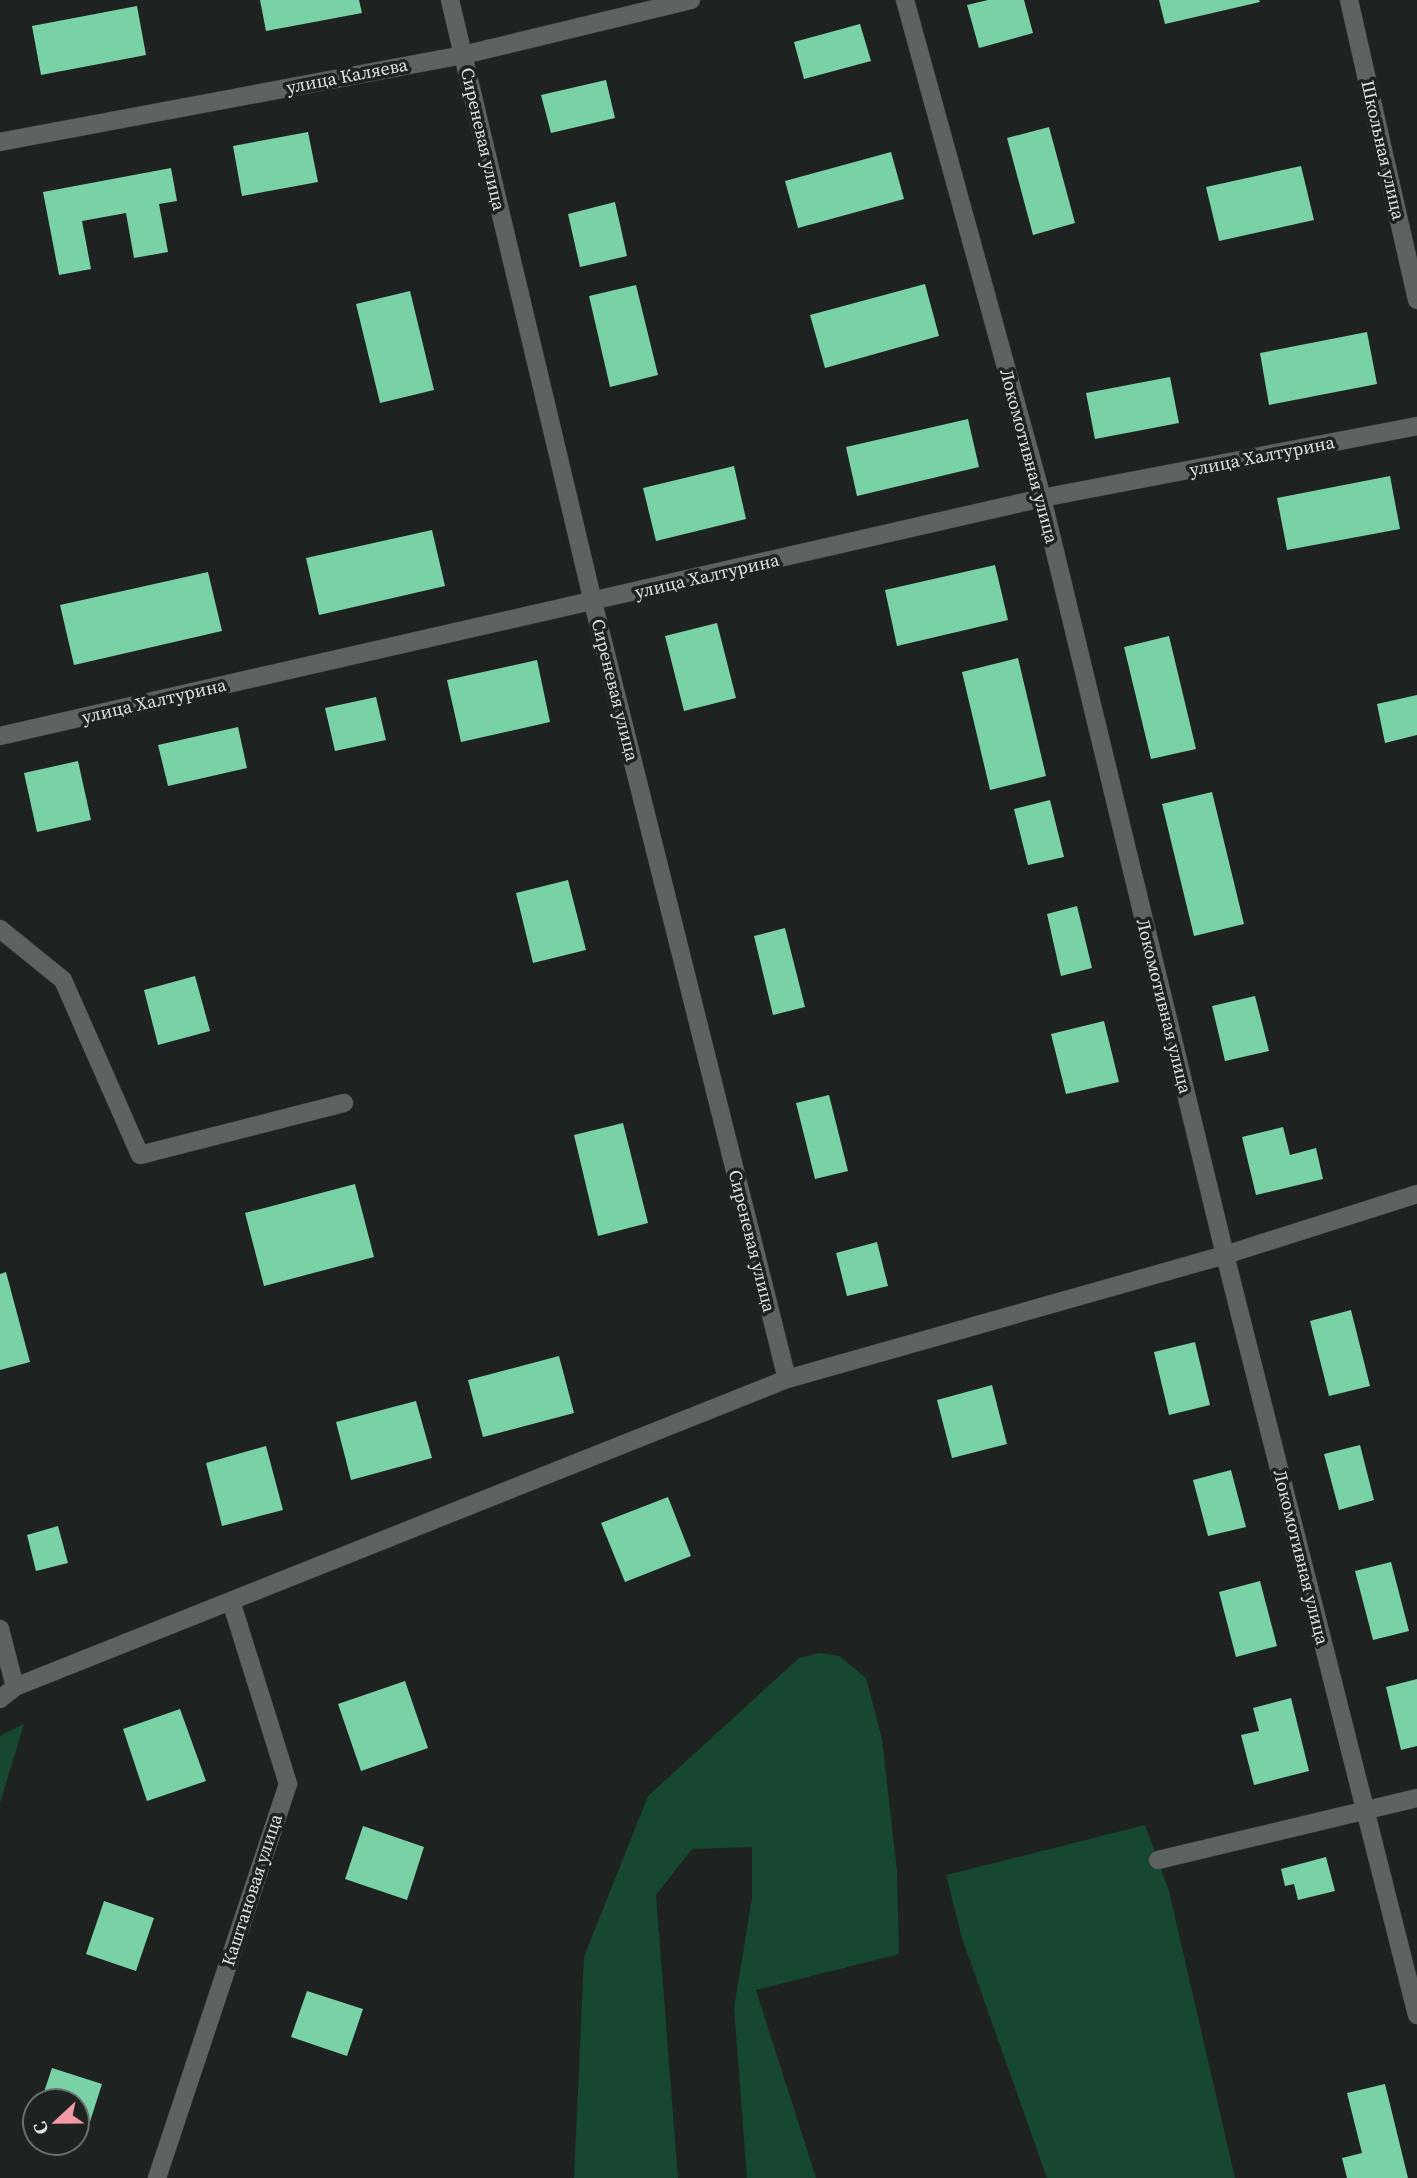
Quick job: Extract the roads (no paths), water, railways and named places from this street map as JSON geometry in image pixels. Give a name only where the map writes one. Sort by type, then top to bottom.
[{"type":"street","name":"Сиреневая улица","points":[[450,0],[593,602],[787,1379]]},
{"type":"street","name":"улица Каляева","points":[[0,142],[463,55],[691,0]]},
{"type":"street","name":"Локомотивная улица","points":[[905,0],[1042,498],[1225,1255],[1417,2015]]},
{"type":"street","name":"Школьная улица","points":[[1349,0],[1417,300]]},
{"type":"street","name":"улица Халтурина","points":[[0,736],[1042,498],[1417,426]]},
{"type":"street","points":[[0,929],[63,980],[140,1155],[344,1103]]},
{"type":"street","points":[[0,1699],[15,1687],[787,1379],[1225,1255],[1417,1195]]},
{"type":"street","name":"Каштановая улица","points":[[157,2178],[288,1784],[231,1601]]},
{"type":"street","points":[[0,1629],[15,1687]]},
{"type":"street","points":[[1158,1860],[1417,1798]]}]
